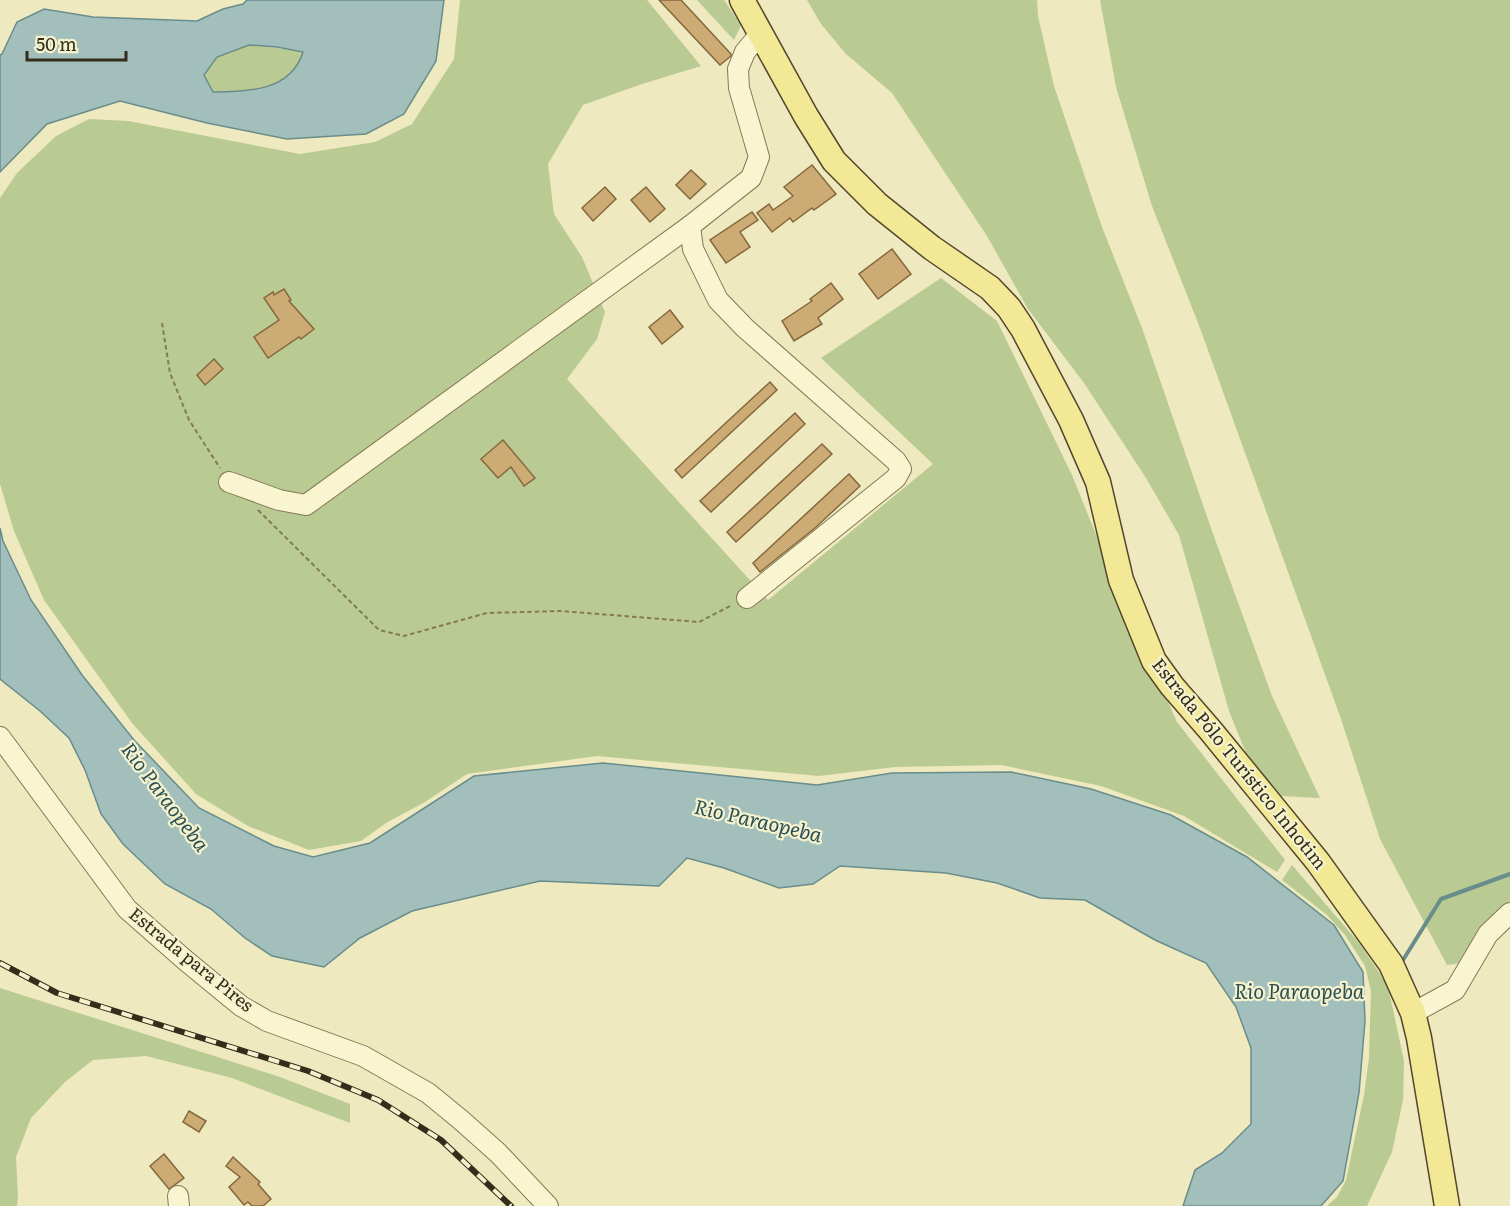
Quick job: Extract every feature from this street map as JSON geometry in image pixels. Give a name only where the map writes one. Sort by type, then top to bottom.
[{"type":"main road","name":"Estrada Pólo Turístico Inhotim","points":[[742,0],[806,116],[834,161],[877,204],[932,248],[990,288],[1009,308],[1023,329],[1071,420],[1098,482],[1121,580],[1154,661],[1172,686],[1211,730],[1318,862],[1391,964],[1413,1013],[1419,1038],[1447,1206]]},
{"type":"street","points":[[229,482],[279,500],[306,505],[690,226],[751,178],[759,157],[739,88],[738,69],[745,52],[760,34]]},
{"type":"street","points":[[690,226],[693,249],[718,300],[746,328],[896,461],[901,469],[896,478],[747,598]]},
{"type":"street","name":"Estrada para Pires","points":[[0,737],[127,909],[185,960],[241,1006],[267,1021],[363,1056],[428,1093],[498,1153],[548,1206]]},
{"type":"street","points":[[1413,1013],[1455,990],[1488,934],[1510,913]]},
{"type":"path","points":[[162,323],[170,373],[189,420],[229,482]]},
{"type":"path","points":[[254,506],[379,630],[404,636],[487,613],[561,611],[699,622],[747,598]]},
{"type":"green space","points":[[460,0],[647,0],[701,66],[583,105],[548,164],[554,214],[582,257],[605,312],[597,339],[567,379],[768,600],[933,464],[821,358],[941,278],[997,321],[1072,475],[1117,587],[1177,722],[1285,860],[1277,872],[1184,816],[1101,786],[1001,765],[895,767],[819,776],[597,756],[467,774],[425,802],[386,823],[361,841],[309,850],[248,826],[196,794],[132,723],[44,600],[14,531],[0,484],[0,198],[17,173],[56,136],[89,119],[128,121],[300,154],[375,142],[412,124],[454,59]]},
{"type":"green space","points":[[697,0],[724,0],[741,25],[734,40]]},
{"type":"green space","points":[[807,0],[1037,0],[1038,16],[1054,86],[1102,227],[1142,328],[1272,696],[1320,798],[1281,796],[1246,753],[1229,711],[1179,535],[1146,478],[1084,383],[1028,309],[987,236],[892,93],[846,54],[821,24]]},
{"type":"green space","points":[[1100,0],[1510,0],[1510,901],[1482,926],[1464,963],[1447,965],[1380,839],[1341,719],[1200,328],[1152,206],[1116,87]]},
{"type":"green space","points":[[249,45],[303,51],[297,65],[279,82],[254,90],[213,92],[204,75],[217,57]]},
{"type":"green space","points":[[1292,865],[1360,944],[1388,986],[1404,1061],[1403,1100],[1392,1152],[1367,1206],[1327,1206],[1337,1197],[1346,1180],[1364,1095],[1369,1058],[1371,991],[1365,966],[1345,935],[1327,915],[1282,880]]},
{"type":"green space","points":[[0,988],[280,1077],[350,1104],[350,1123],[232,1078],[146,1056],[93,1060],[65,1082],[31,1118],[16,1157],[17,1206],[0,1206]]},
{"type":"water","points":[[247,0],[444,0],[436,61],[404,114],[366,134],[287,139],[207,123],[120,101],[47,124],[0,172],[0,55],[17,22],[44,9],[93,17],[197,21],[223,9],[243,4]],"holes":[[[249,45],[303,52],[289,75],[267,87],[254,90],[213,92],[204,75],[217,57]]]},
{"type":"water","name":"Rio Paraopeba","points":[[0,528],[3,541],[31,600],[82,675],[134,740],[199,808],[274,846],[313,857],[370,843],[474,776],[603,763],[817,785],[892,773],[1011,772],[1091,789],[1171,815],[1247,857],[1334,925],[1363,972],[1365,1021],[1359,1093],[1343,1181],[1321,1206],[1183,1206],[1195,1170],[1222,1153],[1251,1124],[1251,1048],[1236,1007],[1206,963],[1155,940],[1085,900],[1040,898],[997,883],[946,873],[840,866],[813,884],[779,888],[724,868],[687,858],[659,886],[540,881],[412,911],[360,938],[324,967],[272,956],[245,938],[211,909],[165,884],[123,844],[101,814],[85,770],[69,738],[0,679]]},
{"type":"building","points":[[659,0],[681,0],[731,56],[720,65]]},
{"type":"building","points":[[812,165],[836,194],[793,222],[790,218],[772,232],[757,213],[769,204],[773,210],[793,196],[784,187]]},
{"type":"building","points":[[691,170],[706,184],[690,199],[676,185]]},
{"type":"building","points":[[605,187],[616,199],[593,221],[582,208]]},
{"type":"building","points":[[646,187],[665,209],[650,222],[631,200]]},
{"type":"building","points":[[752,212],[758,220],[740,232],[750,247],[726,263],[710,240]]},
{"type":"building","points":[[892,249],[911,274],[878,299],[859,274]]},
{"type":"building","points":[[831,283],[843,299],[818,318],[822,324],[794,341],[782,321],[812,301],[810,299]]},
{"type":"building","points":[[284,289],[291,300],[289,301],[314,329],[268,358],[254,337],[279,320],[264,298]]},
{"type":"building","points":[[670,310],[683,327],[662,344],[649,327]]},
{"type":"building","points":[[214,359],[223,369],[205,385],[197,375]]},
{"type":"building","points":[[770,382],[777,390],[682,478],[675,470]]},
{"type":"building","points":[[795,413],[805,424],[711,512],[700,501]]},
{"type":"building","points":[[503,440],[535,478],[524,486],[511,467],[498,478],[481,459]]},
{"type":"building","points":[[822,444],[832,454],[736,542],[727,532]]},
{"type":"building","points":[[849,474],[860,486],[815,528],[760,572],[753,563]]},
{"type":"building","points":[[189,1111],[206,1121],[199,1132],[183,1122]]},
{"type":"building","points":[[164,1154],[184,1178],[169,1189],[150,1166]]},
{"type":"building","points":[[233,1157],[260,1182],[258,1184],[271,1199],[263,1206],[252,1206],[248,1202],[244,1205],[229,1187],[240,1177],[226,1166]]},
{"type":"waterway","points":[[1403,960],[1441,899],[1510,874]]},
{"type":"railway","points":[[0,963],[57,993],[308,1071],[378,1100],[441,1140],[511,1206]]}]
